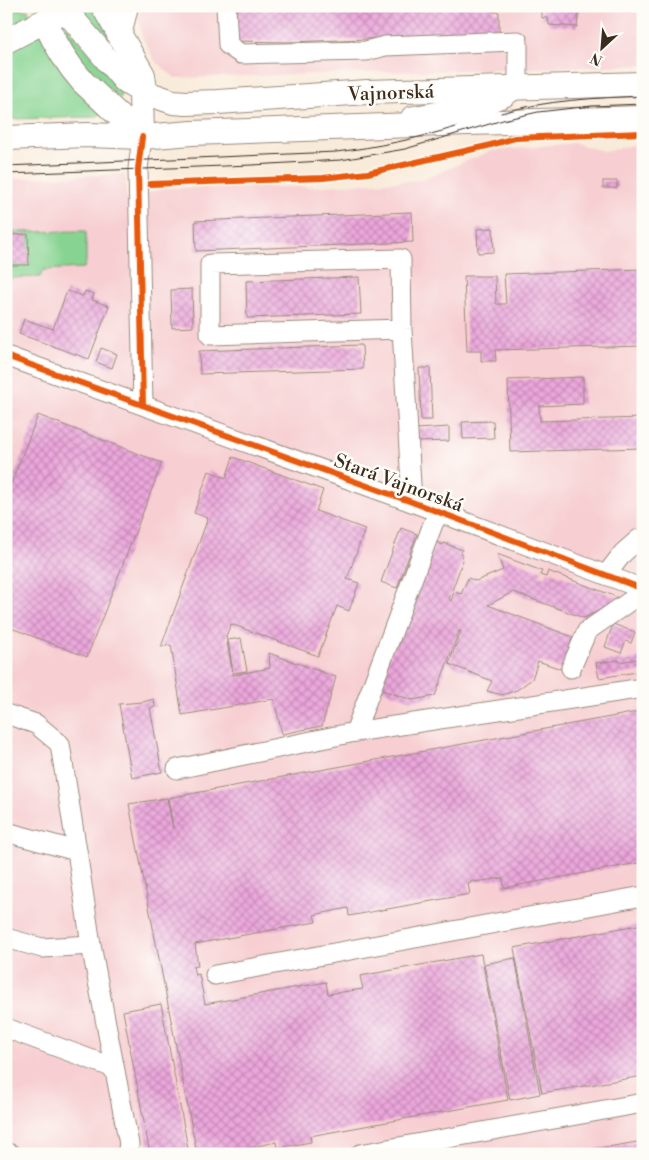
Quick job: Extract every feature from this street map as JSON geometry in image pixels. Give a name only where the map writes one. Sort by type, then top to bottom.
[{"type":"main road","points":[[103,6],[143,75],[142,137]]},
{"type":"main road","points":[[120,36],[126,6]]},
{"type":"main road","points":[[6,41],[41,14],[67,8]]},
{"type":"main road","name":"Vajnorská","points":[[67,8],[121,77],[142,91],[168,100],[186,103],[368,92],[643,84]]},
{"type":"main road","points":[[41,14],[60,52],[74,72],[142,137]]},
{"type":"main road","points":[[6,138],[88,135],[131,105],[142,91]]},
{"type":"main road","name":"Vajnorská","points":[[88,135],[142,137],[192,133],[643,118]]},
{"type":"street","points":[[226,6],[228,45],[241,54],[366,51],[385,46],[518,41],[518,87],[505,98],[451,110],[331,129]]},
{"type":"street","points":[[142,137],[138,168],[143,406]]},
{"type":"street","points":[[402,329],[210,335],[210,264],[400,259],[412,502]]},
{"type":"street","name":"Stará Vajnorská","points":[[6,356],[412,502],[643,590]]},
{"type":"street","points":[[355,732],[439,512]]},
{"type":"street","points":[[606,575],[623,553],[639,539],[643,539]]},
{"type":"street","points":[[571,668],[587,631],[643,590]]},
{"type":"street","points":[[177,769],[355,732],[643,688]]},
{"type":"street","points":[[6,714],[36,724],[60,744],[91,945],[129,1144],[128,1154]]},
{"type":"street","points":[[6,832],[77,851]]},
{"type":"street","points":[[215,976],[643,896]]},
{"type":"street","points":[[6,938],[42,948],[91,945]]},
{"type":"street","points":[[6,1028],[114,1068]]},
{"type":"street","points":[[360,1154],[643,1103]]},
{"type":"street","points":[[6,1152],[11,1154]]},
{"type":"shaded area","points":[[142,6],[643,6],[643,65],[175,78],[155,61],[142,37],[138,16]]},
{"type":"shaded area","points":[[574,143],[604,151],[643,143],[643,1154],[6,1154],[6,179],[125,174],[127,199],[166,188],[309,187],[421,180],[491,151]]},
{"type":"green space","points":[[90,6],[95,6],[116,46],[110,48],[81,11]]},
{"type":"green space","points":[[17,9],[28,10],[32,19],[6,31],[6,14]]},
{"type":"green space","points":[[63,22],[117,85],[121,95],[120,98],[93,78],[57,26]]},
{"type":"green space","points":[[40,34],[105,112],[95,117],[15,119],[6,121],[6,49]]},
{"type":"green space","points":[[86,231],[86,261],[84,268],[43,270],[40,277],[6,278],[6,232]]},
{"type":"building","points":[[236,6],[494,6],[494,12],[499,12],[499,34],[288,42],[236,41]]},
{"type":"building","points":[[542,6],[579,6],[577,27],[549,25],[548,18],[542,18]]},
{"type":"building","points":[[603,181],[617,181],[617,188],[603,188]]},
{"type":"building","points":[[412,212],[413,242],[196,251],[195,221]]},
{"type":"building","points":[[493,228],[494,252],[478,253],[477,229]]},
{"type":"building","points":[[28,234],[29,265],[6,265],[6,235]]},
{"type":"building","points":[[643,269],[643,346],[495,350],[496,361],[481,361],[481,351],[467,351],[464,276],[495,276],[496,304],[506,304],[504,274]]},
{"type":"building","points":[[359,277],[361,314],[247,318],[246,281]]},
{"type":"building","points":[[192,289],[193,327],[172,328],[171,290]]},
{"type":"building","points":[[67,291],[83,296],[85,291],[94,294],[92,300],[109,306],[89,359],[19,334],[24,319],[53,329]]},
{"type":"building","points":[[362,345],[363,369],[200,374],[199,351]]},
{"type":"building","points":[[101,348],[117,354],[112,368],[96,362]]},
{"type":"building","points":[[419,368],[430,368],[432,420],[421,420]]},
{"type":"building","points":[[583,377],[583,404],[539,406],[540,421],[643,418],[643,448],[510,452],[508,380]]},
{"type":"building","points":[[38,415],[162,463],[87,657],[6,626],[6,496]]},
{"type":"building","points":[[493,421],[494,438],[463,439],[462,422]]},
{"type":"building","points":[[449,427],[449,441],[417,442],[416,429]]},
{"type":"building","points":[[233,457],[323,490],[316,511],[365,529],[347,579],[359,583],[349,611],[337,606],[318,656],[231,624],[226,636],[233,675],[270,668],[269,653],[336,677],[322,726],[282,734],[274,699],[182,715],[171,645],[161,647],[208,518],[194,513],[209,471],[226,478]]},
{"type":"building","points":[[401,528],[417,534],[397,588],[381,582]]},
{"type":"building","points":[[436,542],[462,550],[463,560],[449,599],[451,601],[454,592],[461,594],[468,578],[476,581],[503,570],[497,554],[542,571],[540,575],[546,577],[548,571],[622,599],[584,618],[513,592],[488,605],[573,637],[561,669],[538,661],[532,679],[517,690],[502,695],[487,691],[492,681],[449,664],[461,631],[459,631],[435,696],[412,700],[376,688],[419,588]]},
{"type":"building","points":[[613,624],[635,632],[631,643],[626,641],[621,653],[605,647]]},
{"type":"building","points":[[241,638],[247,671],[233,673],[228,640]]},
{"type":"building","points":[[643,658],[643,671],[599,678],[596,663]]},
{"type":"building","points":[[154,699],[155,707],[150,708],[162,772],[132,778],[119,704]]},
{"type":"building","points":[[643,711],[643,862],[504,888],[503,878],[471,881],[468,884],[470,894],[349,916],[348,908],[314,915],[316,922],[195,944],[198,966],[193,967],[195,975],[199,974],[205,1004],[326,982],[328,994],[363,989],[360,976],[481,954],[508,1100],[310,1136],[311,1142],[277,1148],[276,1142],[221,1154],[197,1154],[129,804],[167,798],[173,828],[168,798]]},
{"type":"building","points":[[643,924],[643,1076],[542,1093],[514,948]]},
{"type":"building","points":[[515,958],[540,1094],[510,1100],[484,964]]},
{"type":"building","points":[[161,1004],[189,1154],[150,1154],[123,1011]]},
{"type":"building","points":[[643,1141],[643,1154],[588,1154],[587,1151],[590,1150]]},
{"type":"tram line","points":[[501,113],[553,102],[643,96]]},
{"type":"tram line","points":[[6,174],[341,160],[405,149],[503,120],[538,112],[592,106],[643,104]]},
{"type":"tram line","points":[[6,166],[336,152],[396,142],[456,127]]},
{"type":"cycle path","points":[[150,184],[323,178],[368,173],[515,138],[643,133]]},
{"type":"cycle path","points":[[142,137],[138,169],[143,405]]},
{"type":"cycle path","points":[[6,356],[412,502],[643,589]]}]
